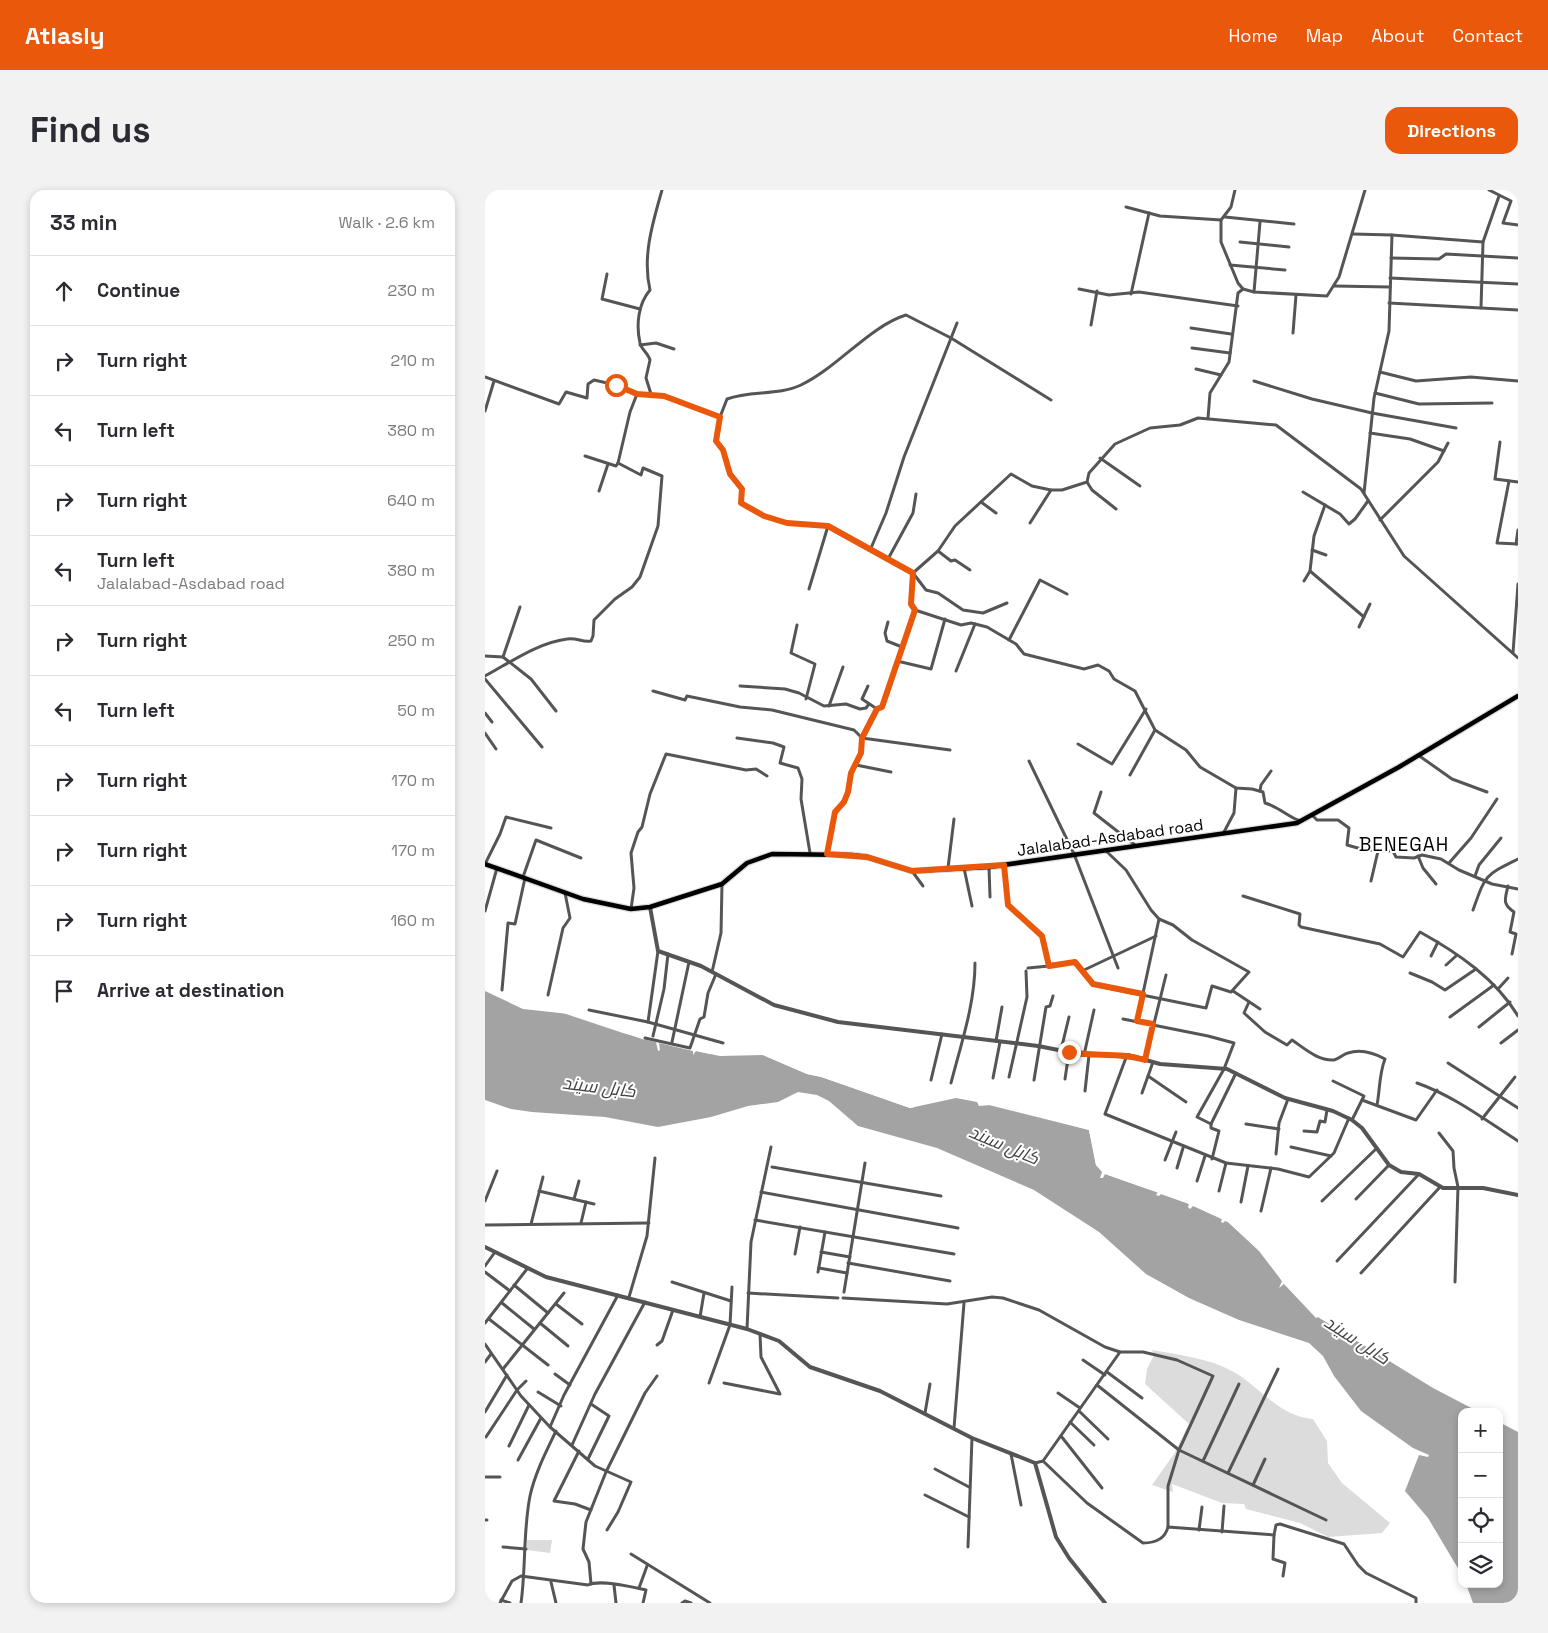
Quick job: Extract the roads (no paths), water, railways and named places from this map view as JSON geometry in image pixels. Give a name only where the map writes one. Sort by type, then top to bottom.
[{"type":"main road","name":"Jalalabad-Asdabad road","points":[[485,864],[591,902],[631,909],[649,907],[722,884],[755,859],[772,854],[810,853],[867,857],[912,871],[989,867],[1300,821],[1518,696]]},
{"type":"street","points":[[651,394],[646,378],[649,357],[640,344],[638,318],[643,298],[649,290],[647,280],[649,240],[662,190]]},
{"type":"street","points":[[1127,207],[1160,216],[1221,220],[1231,208],[1235,190]]},
{"type":"street","points":[[1221,220],[1221,242],[1238,283],[1243,289],[1254,292],[1327,296],[1339,277],[1365,190]]},
{"type":"street","points":[[1489,190],[1511,201],[1503,223],[1518,224]]},
{"type":"street","points":[[1481,308],[1483,242],[1499,196]]},
{"type":"street","points":[[1131,294],[1149,213]]},
{"type":"street","points":[[1225,217],[1294,224]]},
{"type":"street","points":[[1254,292],[1260,222]]},
{"type":"street","points":[[1353,234],[1483,242]]},
{"type":"street","points":[[1363,493],[1375,393],[1389,331],[1392,235]]},
{"type":"street","points":[[1240,242],[1289,247]]},
{"type":"street","points":[[1391,258],[1439,259],[1447,254],[1518,258]]},
{"type":"street","points":[[1230,264],[1285,270]]},
{"type":"street","points":[[607,274],[603,299],[640,309]]},
{"type":"street","points":[[1390,278],[1518,284]]},
{"type":"street","points":[[1333,286],[1390,287]]},
{"type":"street","points":[[1079,289],[1109,295],[1139,292],[1238,306]]},
{"type":"street","points":[[1208,418],[1210,393],[1229,362],[1231,334],[1238,306],[1238,293],[1243,289]]},
{"type":"street","points":[[1091,326],[1097,292]]},
{"type":"street","points":[[1293,333],[1296,295]]},
{"type":"street","points":[[1389,303],[1518,310]]},
{"type":"street","points":[[1007,603],[983,613],[963,610],[938,593],[926,590],[913,573],[871,548],[828,526],[787,523],[764,516],[741,503],[742,489],[730,474],[723,450],[716,441],[720,417],[727,399],[800,385],[836,363],[898,317],[911,316],[951,338],[1051,400]]},
{"type":"street","points":[[871,548],[886,513],[904,456],[957,322]]},
{"type":"street","points":[[1191,328],[1231,334]]},
{"type":"street","points":[[640,344],[657,343],[673,349]]},
{"type":"street","points":[[1193,348],[1230,354]]},
{"type":"street","points":[[1196,369],[1221,376]]},
{"type":"street","points":[[1380,372],[1415,381],[1471,376],[1518,381]]},
{"type":"street","points":[[485,377],[559,404],[566,392],[587,398],[588,384],[594,380],[616,385],[637,394],[664,396],[720,417]]},
{"type":"street","points":[[485,411],[494,381]]},
{"type":"street","points":[[1254,381],[1311,399],[1372,413],[1456,428]]},
{"type":"street","points":[[1375,393],[1419,404],[1492,403]]},
{"type":"street","points":[[585,456],[616,466],[630,412],[637,394]]},
{"type":"street","points":[[1116,509],[1092,490],[1087,482],[1089,473],[1100,458],[1115,444],[1150,428],[1208,418],[1275,425],[1309,448],[1363,493],[1404,556],[1518,658]]},
{"type":"street","points":[[1370,433],[1410,439],[1444,451]]},
{"type":"street","points":[[1500,442],[1495,478],[1518,482]]},
{"type":"street","points":[[1380,520],[1438,462],[1448,443]]},
{"type":"street","points":[[1100,458],[1140,486]]},
{"type":"street","points":[[542,747],[485,678],[507,662],[538,648],[567,638],[591,641],[594,620],[615,599],[632,587],[639,577],[658,526],[662,476],[643,468],[641,475],[617,463]]},
{"type":"street","points":[[599,491],[608,464]]},
{"type":"street","points":[[1087,482],[1062,490],[1051,490],[1031,486],[1011,474],[955,526],[938,551],[913,573],[911,604],[915,610],[961,625],[975,624],[987,627],[1016,644],[1024,654],[1084,668],[1097,665],[1109,670],[1114,678],[1135,691],[1155,730],[1185,750],[1193,760],[1211,775],[1236,788],[1259,791],[1264,794],[1265,803],[1279,808],[1291,818],[1300,821]]},
{"type":"street","points":[[1509,481],[1497,543],[1517,544],[1518,530]]},
{"type":"street","points":[[1030,523],[1051,490]]},
{"type":"street","points":[[1303,492],[1340,514],[1350,524],[1368,501]]},
{"type":"street","points":[[888,559],[913,513],[916,494]]},
{"type":"street","points":[[981,502],[996,512]]},
{"type":"street","points":[[1304,581],[1310,571],[1314,536],[1325,505]]},
{"type":"street","points":[[809,588],[828,526]]},
{"type":"street","points":[[1312,550],[1326,555]]},
{"type":"street","points":[[938,551],[951,561],[956,560],[970,570]]},
{"type":"street","points":[[1310,571],[1364,617]]},
{"type":"street","points":[[1009,640],[1040,580],[1067,594]]},
{"type":"street","points":[[1513,653],[1518,584]]},
{"type":"street","points":[[1359,627],[1371,604]]},
{"type":"street","points":[[503,658],[520,608]]},
{"type":"street","points":[[827,854],[835,812],[844,802],[851,773],[861,753],[862,738],[877,709],[882,707],[896,661],[915,610]]},
{"type":"street","points":[[896,661],[931,669],[945,619]]},
{"type":"street","points":[[888,622],[885,634],[887,641],[902,647]]},
{"type":"street","points":[[956,670],[975,624]]},
{"type":"street","points":[[797,625],[791,653],[815,664],[806,699]]},
{"type":"street","points":[[485,656],[503,658],[531,679],[556,711]]},
{"type":"street","points":[[829,706],[843,667]]},
{"type":"street","points":[[740,686],[785,689],[799,693],[806,699],[829,706],[846,704],[860,709],[866,708],[869,704]]},
{"type":"street","points":[[868,686],[862,699],[877,709]]},
{"type":"street","points":[[653,691],[685,700],[687,696],[739,707],[772,710],[854,730],[862,738],[950,750]]},
{"type":"street","points":[[1078,744],[1113,764],[1145,709]]},
{"type":"street","points":[[485,713],[492,722]]},
{"type":"street","points":[[1130,775],[1155,730]]},
{"type":"street","points":[[485,733],[496,748]]},
{"type":"street","points":[[737,738],[773,743],[785,747],[780,763],[799,768],[802,779],[801,799],[810,853]]},
{"type":"street","points":[[631,909],[634,888],[631,853],[638,832],[643,828],[650,794],[666,754],[746,770],[756,769],[767,776]]},
{"type":"street","points":[[1418,755],[1452,778],[1487,792]]},
{"type":"street","points":[[1029,761],[1073,854],[1118,968]]},
{"type":"street","points":[[856,764],[891,772]]},
{"type":"street","points":[[1259,791],[1271,771]]},
{"type":"street","points":[[1224,832],[1234,812],[1236,788]]},
{"type":"street","points":[[1101,792],[1094,813],[1135,845]]},
{"type":"street","points":[[1449,863],[1471,838],[1497,799]]},
{"type":"street","points":[[1312,815],[1317,820],[1337,820],[1349,828],[1347,845],[1378,851],[1393,851],[1396,857],[1414,858],[1418,856],[1441,859],[1496,885],[1518,889]]},
{"type":"street","points":[[485,864],[500,834],[505,817],[551,828]]},
{"type":"street","points":[[948,868],[954,818]]},
{"type":"street","points":[[1475,876],[1479,865],[1501,838]]},
{"type":"street","points":[[502,990],[508,924],[515,924],[524,877],[537,840],[581,858]]},
{"type":"street","points":[[1105,850],[1126,870],[1151,910],[1159,919],[1173,925],[1198,944],[1249,972],[1233,991]]},
{"type":"street","points":[[1371,880],[1378,851]]},
{"type":"street","points":[[1418,856],[1423,868],[1436,884]]},
{"type":"street","points":[[1473,910],[1484,880],[1495,870],[1518,859]]},
{"type":"street","points":[[1004,865],[1008,905],[1042,936],[1049,966]]},
{"type":"street","points":[[964,867],[972,906]]},
{"type":"street","points":[[989,867],[990,897]]},
{"type":"street","points":[[485,911],[497,868]]},
{"type":"street","points":[[912,871],[923,886]]},
{"type":"street","points":[[645,1038],[672,1042],[690,1048],[700,1019],[704,1017],[714,973],[721,933],[722,884]]},
{"type":"street","points":[[1508,886],[1505,905],[1514,912],[1510,932],[1516,934],[1511,954]]},
{"type":"street","points":[[548,995],[563,928],[570,918],[565,892]]},
{"type":"street","points":[[1243,896],[1300,914],[1301,927],[1380,944],[1403,957],[1418,932],[1438,942],[1495,984],[1518,1016]]},
{"type":"street","points":[[647,1022],[658,951],[649,907]]},
{"type":"street","points":[[1137,1021],[1159,919]]},
{"type":"street","points":[[1082,970],[1156,935]]},
{"type":"street","points":[[1431,956],[1438,942]]},
{"type":"street","points":[[658,951],[714,973],[774,1005],[838,1022],[1016,1043],[1086,1055],[1127,1055],[1153,1062],[1224,1069],[1288,1099],[1327,1110],[1350,1119],[1362,1128],[1389,1165],[1401,1172],[1419,1174],[1440,1187],[1483,1188],[1518,1195]]},
{"type":"street","points":[[653,1036],[664,989],[668,954]]},
{"type":"street","points":[[1446,965],[1456,956]]},
{"type":"street","points":[[672,1042],[689,962]]},
{"type":"street","points":[[1016,1043],[1009,1077],[1023,1000],[1027,997],[1027,970],[1075,962],[1093,984],[1207,1008],[1212,986],[1233,991],[1260,1009]]},
{"type":"street","points":[[951,1082],[975,983],[975,963]]},
{"type":"street","points":[[1410,973],[1432,982],[1445,990],[1476,969]]},
{"type":"street","points":[[1145,1060],[1166,975]]},
{"type":"street","points":[[1498,989],[1508,978]]},
{"type":"street","points":[[1450,1017],[1495,984]]},
{"type":"street","points":[[1034,1080],[1045,1007],[1051,1006],[1053,996]]},
{"type":"street","points":[[1249,1002],[1244,1013],[1265,1032],[1287,1045],[1292,1040],[1315,1056],[1334,1060],[1348,1053],[1360,1051],[1376,1054],[1385,1059],[1380,1071],[1381,1085],[1377,1105]]},
{"type":"street","points":[[1479,1027],[1509,1002]]},
{"type":"street","points":[[993,1078],[1002,1007]]},
{"type":"street","points":[[589,1010],[647,1022],[723,1043]]},
{"type":"street","points":[[1085,1091],[1086,1055],[1094,1010]]},
{"type":"street","points":[[1061,1050],[1069,1017]]},
{"type":"street","points":[[1123,1019],[1234,1043],[1224,1069],[1197,1117],[1211,1124],[1211,1128],[1219,1131],[1212,1159]]},
{"type":"street","points":[[1501,1043],[1518,1030]]},
{"type":"street","points":[[931,1080],[942,1034]]},
{"type":"street","points":[[1065,1079],[1069,1052]]},
{"type":"street","points":[[1127,1055],[1105,1114],[1183,1148],[1226,1164],[1271,1168],[1309,1177],[1331,1156],[1364,1096],[1333,1082]]},
{"type":"street","points":[[1142,1093],[1153,1062]]},
{"type":"street","points":[[1447,1063],[1518,1108]]},
{"type":"street","points":[[1211,1124],[1236,1073]]},
{"type":"street","points":[[1148,1076],[1186,1102]]},
{"type":"street","points":[[1482,1119],[1515,1077]]},
{"type":"street","points":[[1417,1083],[1455,1099],[1482,1119],[1518,1141]]},
{"type":"street","points":[[1362,1100],[1417,1120],[1437,1090]]},
{"type":"street","points":[[1275,1154],[1279,1129],[1288,1099]]},
{"type":"street","points":[[1304,1131],[1317,1132],[1320,1121],[1325,1122],[1327,1110]]},
{"type":"street","points":[[1246,1124],[1279,1129]]},
{"type":"street","points":[[1165,1160],[1176,1132]]},
{"type":"street","points":[[1439,1133],[1453,1151],[1453,1168],[1459,1187],[1455,1282]]},
{"type":"street","points":[[747,1329],[751,1242],[771,1147]]},
{"type":"street","points":[[1291,1147],[1331,1156]]},
{"type":"street","points":[[1177,1168],[1183,1148]]},
{"type":"street","points":[[1322,1202],[1378,1148]]},
{"type":"street","points":[[1197,1181],[1205,1156]]},
{"type":"street","points":[[629,1297],[649,1223],[655,1158]]},
{"type":"street","points":[[844,1292],[865,1163]]},
{"type":"street","points":[[1219,1191],[1226,1164]]},
{"type":"street","points":[[1356,1199],[1389,1165]]},
{"type":"street","points":[[1241,1202],[1248,1166]]},
{"type":"street","points":[[772,1167],[941,1196]]},
{"type":"street","points":[[1261,1211],[1271,1168]]},
{"type":"street","points":[[485,1201],[497,1171]]},
{"type":"street","points":[[1337,1261],[1419,1174]]},
{"type":"street","points":[[531,1224],[543,1178]]},
{"type":"street","points":[[573,1199],[579,1181]]},
{"type":"street","points":[[1361,1273],[1440,1187]]},
{"type":"street","points":[[539,1191],[594,1204]]},
{"type":"street","points":[[761,1192],[958,1228]]},
{"type":"street","points":[[581,1223],[586,1202]]},
{"type":"street","points":[[755,1220],[954,1254]]},
{"type":"street","points":[[485,1225],[649,1223]]},
{"type":"street","points":[[795,1254],[800,1227]]},
{"type":"street","points":[[825,1232],[818,1270],[847,1273]]},
{"type":"street","points":[[485,1247],[546,1277],[747,1329],[779,1341],[811,1367],[880,1391],[972,1438],[1035,1463],[1043,1461],[1120,1352]]},
{"type":"street","points":[[485,1266],[495,1252]]},
{"type":"street","points":[[821,1252],[850,1257]]},
{"type":"street","points":[[849,1264],[950,1281]]},
{"type":"street","points":[[485,1323],[527,1269]]},
{"type":"street","points":[[485,1272],[510,1291]]},
{"type":"street","points":[[672,1282],[731,1301]]},
{"type":"street","points":[[514,1285],[548,1313]]},
{"type":"street","points":[[709,1383],[730,1325],[732,1287]]},
{"type":"street","points":[[503,1369],[564,1293]]},
{"type":"street","points":[[700,1317],[704,1293]]},
{"type":"street","points":[[748,1293],[921,1304],[964,1303],[992,1297],[1024,1304],[1105,1347],[1120,1352],[1143,1352],[1177,1360],[1213,1376],[1179,1450],[1168,1486],[1168,1526],[1163,1537],[1154,1542],[1143,1543],[1134,1538],[1087,1503],[1043,1461]]},
{"type":"street","points":[[550,1427],[570,1384],[618,1295]]},
{"type":"street","points":[[571,1445],[645,1302]]},
{"type":"street","points":[[502,1303],[534,1329]]},
{"type":"street","points":[[954,1428],[964,1303]]},
{"type":"street","points":[[556,1304],[582,1324]]},
{"type":"street","points":[[657,1345],[662,1341],[673,1310]]},
{"type":"street","points":[[489,1318],[548,1365]]},
{"type":"street","points":[[540,1323],[568,1346]]},
{"type":"street","points":[[724,1382],[780,1394],[761,1357],[761,1334]]},
{"type":"street","points":[[485,1344],[517,1390],[550,1427],[587,1460],[607,1472],[631,1482],[618,1512],[607,1530]]},
{"type":"street","points":[[485,1362],[491,1354]]},
{"type":"street","points":[[1083,1360],[1106,1373],[1142,1398]]},
{"type":"street","points":[[1228,1473],[1278,1369]]},
{"type":"street","points":[[555,1374],[570,1384]]},
{"type":"street","points":[[485,1412],[507,1375]]},
{"type":"street","points":[[591,1584],[589,1562],[583,1549],[586,1522],[607,1472],[645,1393],[657,1376]]},
{"type":"street","points":[[486,1437],[517,1390],[526,1381]]},
{"type":"street","points":[[925,1413],[930,1384]]},
{"type":"street","points":[[1203,1461],[1239,1384]]},
{"type":"street","points":[[1097,1385],[1179,1450],[1326,1520]]},
{"type":"street","points":[[538,1392],[561,1406]]},
{"type":"street","points":[[1058,1393],[1079,1410],[1108,1439]]},
{"type":"street","points":[[587,1460],[609,1416],[591,1404]]},
{"type":"street","points":[[509,1446],[529,1405]]},
{"type":"street","points":[[518,1460],[541,1418]]},
{"type":"street","points":[[1070,1422],[1094,1445]]},
{"type":"street","points":[[521,1603],[524,1581],[521,1576],[526,1549],[526,1522],[531,1494],[537,1474],[556,1431]]},
{"type":"street","points":[[1061,1436],[1102,1488]]},
{"type":"street","points":[[968,1546],[972,1438]]},
{"type":"street","points":[[579,1451],[554,1501],[575,1504],[591,1510]]},
{"type":"street","points":[[1011,1454],[1021,1505]]},
{"type":"street","points":[[1253,1485],[1265,1460]]},
{"type":"street","points":[[1035,1463],[1056,1537],[1069,1558],[1105,1603]]},
{"type":"street","points":[[935,1469],[969,1487]]},
{"type":"street","points":[[485,1476],[500,1477]]},
{"type":"street","points":[[925,1495],[969,1517]]},
{"type":"street","points":[[1222,1532],[1224,1506]]},
{"type":"street","points":[[1199,1530],[1202,1507]]},
{"type":"street","points":[[1283,1576],[1285,1563],[1273,1558],[1276,1525],[1280,1524],[1344,1544],[1357,1565],[1366,1573],[1409,1593],[1416,1598],[1416,1603]]},
{"type":"street","points":[[1168,1526],[1274,1535]]},
{"type":"street","points":[[503,1547],[526,1549]]},
{"type":"street","points":[[631,1554],[647,1566],[710,1603]]},
{"type":"street","points":[[639,1588],[647,1566]]},
{"type":"street","points":[[510,1603],[500,1602],[512,1581],[521,1576],[551,1581],[614,1584],[639,1588],[646,1590],[643,1603]]},
{"type":"street","points":[[551,1581],[556,1603]]},
{"type":"street","points":[[614,1584],[615,1603]]},
{"type":"street","points":[[682,1603],[685,1601],[691,1603]]},
{"type":"water","name":"کابل سيند","points":[[485,991],[523,1009],[569,1014],[642,1039],[710,1054],[763,1055],[807,1074],[821,1077],[910,1108],[956,1098],[977,1102],[979,1106],[991,1105],[1008,1108],[1089,1130],[1096,1165],[1105,1174],[1190,1204],[1228,1222],[1259,1251],[1282,1281],[1318,1317],[1433,1388],[1471,1408],[1458,1408],[1458,1568],[1428,1518],[1405,1491],[1419,1455],[1428,1457],[1429,1455],[1413,1448],[1361,1411],[1334,1376],[1323,1356],[1309,1343],[1239,1320],[1189,1298],[1146,1274],[1099,1232],[1034,1190],[937,1148],[858,1126],[829,1101],[817,1095],[798,1092],[778,1102],[748,1106],[711,1117],[658,1127],[605,1117],[511,1109],[485,1100]]},
{"type":"water","points":[[1503,1424],[1518,1432],[1518,1603],[1473,1603],[1467,1588],[1503,1588]]},
{"type":"district","name":"BENEGAH","points":[[1404,844]]}]
